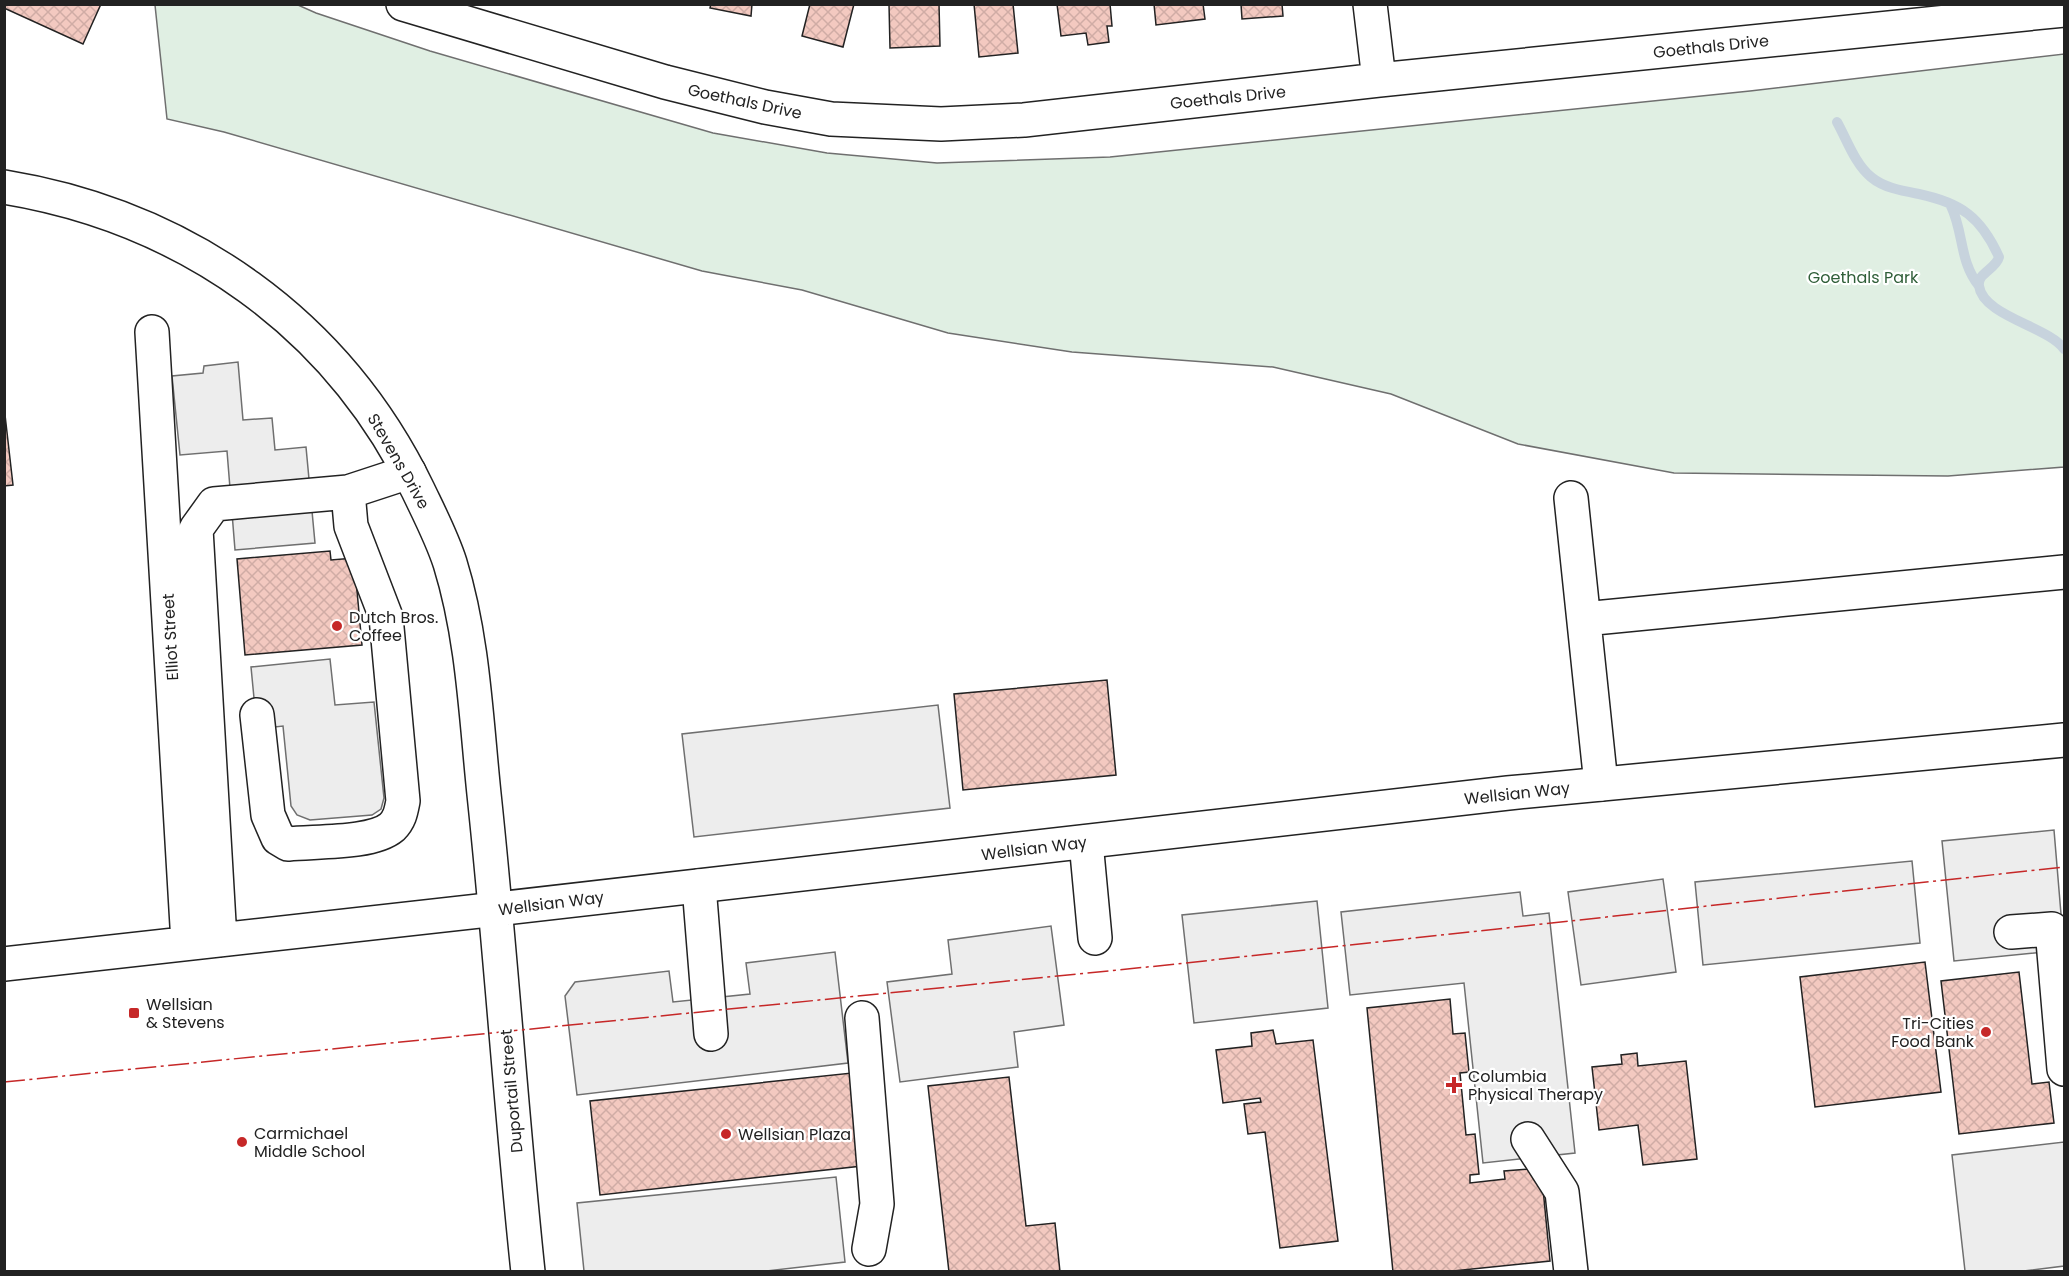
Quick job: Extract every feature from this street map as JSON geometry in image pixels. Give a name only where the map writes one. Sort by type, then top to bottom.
[{"type":"main road","name":"Goethals Drive","points":[[403,4],[694,90],[765,107],[831,118],[941,124],[1024,120],[1379,80],[2064,10]]},
{"type":"main road","points":[[1370,4],[1379,80]]},
{"type":"main road","name":"Stevens Drive","points":[[4,187],[107,212],[158,233],[238,279],[276,306],[349,381],[384,429],[409,472],[449,561],[459,600],[472,682],[497,909]]},
{"type":"main road","name":"Elliot Street","points":[[152,332],[188,943]]},
{"type":"main road","points":[[220,940],[196,529],[214,504],[348,492],[409,472]]},
{"type":"main road","points":[[257,715],[268,815],[278,838],[288,843],[365,837],[391,827],[400,816],[403,801],[386,617],[351,526],[348,492]]},
{"type":"main road","points":[[1571,498],[1601,784]]},
{"type":"main road","points":[[1584,619],[2064,572]]},
{"type":"main road","name":"Wellsian Way","points":[[4,964],[1601,784],[2064,740]]},
{"type":"main road","points":[[1086,842],[1095,938]]},
{"type":"main road","points":[[699,886],[711,1034]]},
{"type":"main road","name":"Duportail Street","points":[[497,909],[528,1272]]},
{"type":"main road","points":[[2011,932],[2052,929],[2064,1069]]},
{"type":"main road","points":[[862,1018],[877,1204],[869,1249]]},
{"type":"main road","points":[[1528,1139],[1563,1192],[1571,1272]]},
{"type":"green space","name":"Goethals Park","points":[[155,5],[298,5],[430,51],[713,133],[827,153],[937,163],[1110,157],[1750,91],[2064,54],[2064,467],[1948,476],[1674,473],[1518,444],[1391,394],[1273,367],[1072,352],[948,333],[802,290],[702,271],[224,132],[167,119]]},
{"type":"shaded area","points":[[238,362],[243,420],[272,418],[275,450],[306,447],[315,543],[235,550],[227,451],[180,455],[172,376],[203,373],[204,366]]},
{"type":"shaded area","points":[[330,659],[335,705],[374,702],[384,798],[381,809],[372,815],[310,820],[297,815],[291,806],[283,726],[257,729],[251,667]]},
{"type":"shaded area","points":[[938,705],[950,808],[694,837],[682,734]]},
{"type":"shaded area","points":[[2054,830],[2064,950],[1954,961],[1942,841]]},
{"type":"shaded area","points":[[1912,861],[1920,943],[1703,965],[1695,882]]},
{"type":"shaded area","points":[[1663,879],[1676,972],[1581,985],[1568,892]]},
{"type":"shaded area","points":[[1520,892],[1523,916],[1549,913],[1575,1153],[1483,1163],[1464,983],[1350,995],[1341,912]]},
{"type":"shaded area","points":[[1317,901],[1328,1008],[1194,1023],[1182,915]]},
{"type":"shaded area","points":[[1051,926],[1064,1025],[1014,1032],[1018,1067],[900,1082],[887,982],[952,974],[948,940]]},
{"type":"shaded area","points":[[835,952],[848,1063],[577,1095],[565,996],[575,982],[669,971],[673,1002],[750,994],[746,963]]},
{"type":"shaded area","points":[[2064,1142],[2064,1266],[2015,1272],[1965,1271],[1952,1155]]},
{"type":"shaded area","points":[[836,1177],[845,1262],[757,1272],[584,1271],[577,1203]]},
{"type":"building","points":[[4,4],[101,4],[83,44],[4,8]]},
{"type":"building","points":[[711,4],[752,4],[751,16],[710,8]]},
{"type":"building","points":[[810,4],[854,4],[843,47],[802,36]]},
{"type":"building","points":[[889,4],[939,4],[940,46],[890,48]]},
{"type":"building","points":[[974,4],[1013,4],[1018,53],[979,57]]},
{"type":"building","points":[[1057,4],[1110,4],[1112,26],[1107,26],[1109,42],[1088,45],[1086,33],[1061,36]]},
{"type":"building","points":[[1154,4],[1203,4],[1205,19],[1156,25]]},
{"type":"building","points":[[1241,4],[1282,4],[1283,16],[1242,19]]},
{"type":"building","points":[[4,406],[13,485],[4,486]]},
{"type":"building","points":[[330,551],[331,560],[354,558],[362,645],[245,655],[237,559]]},
{"type":"building","points":[[1107,680],[1116,775],[963,790],[954,694]]},
{"type":"building","points":[[1925,962],[1941,1092],[1815,1107],[1800,977]]},
{"type":"building","name":"Tri-Cities Food Bank","points":[[2019,972],[2032,1084],[2049,1082],[2054,1123],[1959,1134],[1941,981]]},
{"type":"building","points":[[1450,999],[1453,1034],[1465,1033],[1469,1072],[1460,1073],[1466,1135],[1475,1134],[1479,1174],[1470,1175],[1470,1183],[1505,1179],[1504,1171],[1541,1168],[1550,1261],[1443,1272],[1393,1272],[1367,1008]]},
{"type":"building","points":[[1273,1030],[1276,1044],[1313,1040],[1338,1241],[1280,1248],[1265,1132],[1248,1134],[1244,1104],[1261,1102],[1260,1098],[1223,1103],[1216,1050],[1252,1046],[1251,1033]]},
{"type":"building","points":[[1637,1053],[1638,1066],[1686,1061],[1697,1159],[1643,1165],[1638,1125],[1599,1130],[1592,1067],[1622,1064],[1621,1055]]},
{"type":"building","name":"Wellsian Plaza","points":[[852,1073],[862,1166],[600,1195],[590,1101]]},
{"type":"building","points":[[1009,1077],[1026,1226],[1055,1223],[1060,1272],[949,1272],[928,1086]]},
{"type":"waterway","points":[[1837,122],[1860,165],[1876,181],[1947,202],[1958,207],[1977,222],[1999,257],[1979,282],[1983,296],[2004,313],[2045,334],[2064,349]]},
{"type":"waterway","points":[[1951,206],[1968,267],[1979,286]]},
{"type":"power","points":[[4,1082],[1167,965],[2064,867]]},
{"type":"place","name":"Dutch Bros. Coffee","points":[[337,626]]},
{"type":"place","name":"Wellsian & Stevens","points":[[134,1013]]},
{"type":"place","name":"Tri-Cities Food Bank","points":[[1986,1032]]},
{"type":"place","name":"Columbia Physical Therapy","points":[[1454,1085]]},
{"type":"place","name":"Wellsian Plaza","points":[[726,1134]]},
{"type":"place","name":"Carmichael Middle School","points":[[242,1142]]}]
